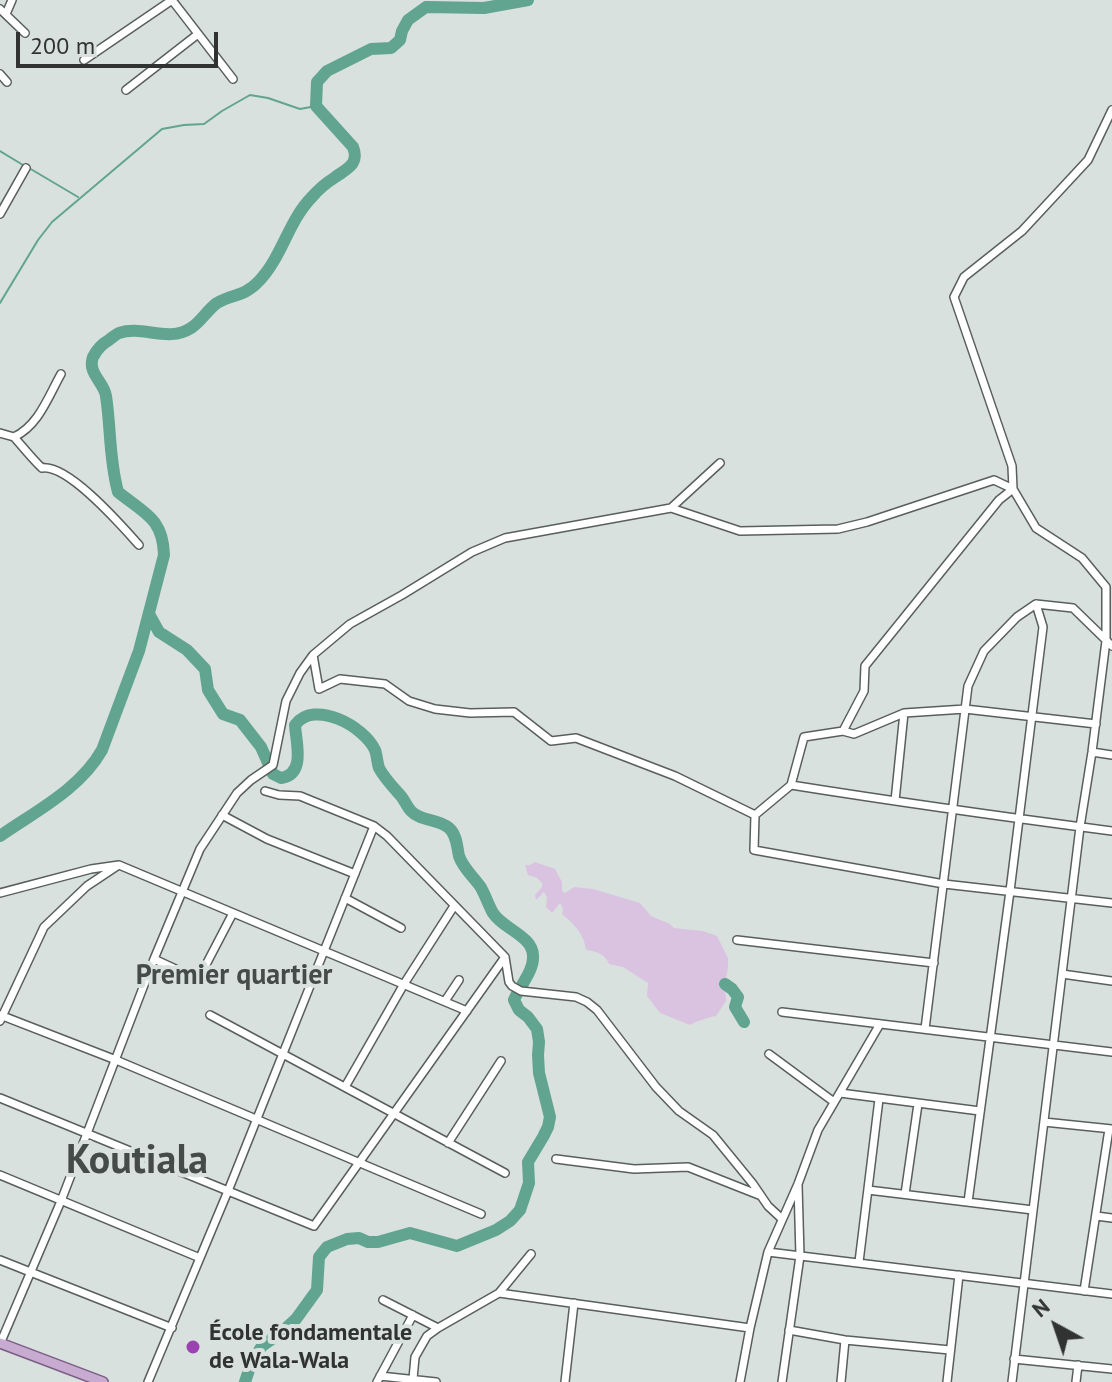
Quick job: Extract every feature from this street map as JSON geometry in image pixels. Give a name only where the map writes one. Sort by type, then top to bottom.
[{"type":"main road","points":[[1,1344],[103,1382]]},
{"type":"street","points":[[12,0],[3,12],[25,33]]},
{"type":"street","points":[[84,60],[172,0],[233,79]]},
{"type":"street","points":[[126,90],[198,34]]},
{"type":"street","points":[[0,74],[7,82]]},
{"type":"street","points":[[1012,1382],[1080,827],[1109,644],[1106,587],[1082,558],[1036,528],[1013,489],[1012,466],[954,297],[964,277],[1022,231],[1088,160],[1112,110]]},
{"type":"street","points":[[0,214],[26,168]]},
{"type":"street","points":[[14,437],[23,433],[41,413],[61,374]]},
{"type":"street","points":[[0,433],[14,437],[42,468],[47,466],[65,474],[139,545]]},
{"type":"street","points":[[671,508],[720,463]]},
{"type":"street","points":[[1,1344],[200,849],[237,793],[270,768],[286,701],[313,655],[350,624],[472,552],[505,538],[671,508],[740,531],[838,529],[994,480],[1013,489]]},
{"type":"street","points":[[843,731],[864,691],[865,666],[999,500],[1013,489]]},
{"type":"street","points":[[925,1029],[968,686],[984,651],[1017,617],[1036,604],[1073,608],[1109,644]]},
{"type":"street","points":[[968,1202],[1043,627],[1036,604]]},
{"type":"street","points":[[313,655],[319,689],[340,679],[385,684],[409,701],[435,709],[470,713],[514,712],[551,741],[576,738],[675,776],[755,815]]},
{"type":"street","points":[[1096,724],[965,709],[904,713],[854,734],[843,731],[804,737],[791,785],[755,815],[754,850],[944,884],[1112,903]]},
{"type":"street","points":[[895,801],[904,713]]},
{"type":"street","points":[[1092,752],[1112,755]]},
{"type":"street","points":[[791,785],[1112,831]]},
{"type":"street","points":[[265,791],[300,796],[374,826],[387,836],[505,957],[512,986],[521,991],[576,997],[597,1010],[656,1087],[679,1111],[713,1135],[768,1206],[782,1219]]},
{"type":"street","points":[[222,815],[267,839],[355,874]]},
{"type":"street","points":[[148,1382],[374,826]]},
{"type":"street","points":[[119,865],[87,886],[44,927],[1,1018],[116,1060],[481,1214]]},
{"type":"street","points":[[0,893],[91,869],[119,865],[467,1011]]},
{"type":"street","points":[[345,898],[401,928]]},
{"type":"street","points":[[345,1087],[404,984],[454,906]]},
{"type":"street","points":[[199,978],[233,913]]},
{"type":"street","points":[[737,940],[934,963]]},
{"type":"street","points":[[0,1098],[314,1226],[505,957]]},
{"type":"street","points":[[154,959],[184,973]]},
{"type":"street","points":[[1062,974],[1112,981]]},
{"type":"street","points":[[445,1001],[459,980]]},
{"type":"street","points":[[782,1012],[1112,1052]]},
{"type":"street","points":[[210,1015],[505,1173]]},
{"type":"street","points":[[740,1382],[768,1252],[818,1130],[880,1024]]},
{"type":"street","points":[[769,1054],[834,1102]]},
{"type":"street","points":[[448,1143],[501,1061]]},
{"type":"street","points":[[840,1093],[980,1111]]},
{"type":"street","points":[[859,1262],[879,1099]]},
{"type":"street","points":[[905,1194],[918,1104]]},
{"type":"street","points":[[1044,1122],[1111,1129],[1084,1291]]},
{"type":"street","points":[[556,1159],[634,1169],[688,1167],[759,1195]]},
{"type":"street","points":[[0,1175],[200,1258]]},
{"type":"street","points":[[782,1382],[800,1256],[798,1184]]},
{"type":"street","points":[[868,1190],[1033,1210]]},
{"type":"street","points":[[1096,1216],[1112,1218]]},
{"type":"street","points":[[768,1252],[1112,1294]]},
{"type":"street","points":[[413,1379],[415,1357],[427,1336],[499,1293],[531,1254]]},
{"type":"street","points":[[0,1260],[172,1328]]},
{"type":"street","points":[[947,1382],[959,1275]]},
{"type":"street","points":[[499,1293],[750,1328]]},
{"type":"street","points":[[383,1300],[438,1328]]},
{"type":"street","points":[[565,1382],[574,1303]]},
{"type":"street","points":[[413,1315],[378,1379],[436,1382]]},
{"type":"street","points":[[789,1330],[845,1340],[950,1350]]},
{"type":"street","points":[[841,1382],[845,1340]]},
{"type":"street","points":[[1014,1359],[1112,1369]]},
{"type":"street","points":[[1076,1382],[1078,1365]]},
{"type":"shaded area","points":[[535,862],[555,869],[565,893],[574,887],[593,889],[640,903],[651,916],[674,928],[717,936],[728,958],[728,967],[726,1001],[716,1016],[690,1025],[660,1013],[647,996],[648,983],[623,967],[609,964],[600,954],[586,950],[578,930],[562,914],[560,903],[552,913],[546,907],[544,892],[536,900],[535,895],[542,883],[528,875],[525,865]]},
{"type":"waterway","points":[[0,836],[70,788],[102,750],[139,651],[164,555],[156,524],[118,492],[105,391],[92,368],[95,354],[119,333],[182,332],[195,325],[217,303],[243,293],[267,272],[303,207],[322,187],[351,166],[355,158],[353,147],[316,106],[317,82],[327,71],[371,49],[391,48],[400,40],[408,20],[426,7],[484,8],[528,0]]},
{"type":"waterway","points":[[0,303],[52,222],[162,129],[204,124],[250,95],[300,109],[316,106]]},
{"type":"waterway","points":[[0,151],[23,165]]},
{"type":"waterway","points":[[29,168],[78,197]]},
{"type":"waterway","points":[[149,614],[159,632],[187,650],[205,669],[208,690],[223,714],[240,720],[261,747],[273,774],[281,778],[294,771],[298,757],[295,725],[303,718],[326,715],[361,732],[375,750],[381,772],[411,811],[452,831],[459,856],[480,886],[493,913],[528,943],[533,956],[529,973],[514,1000],[537,1029],[539,1073],[550,1117],[548,1127],[528,1162],[529,1183],[520,1210],[496,1230],[457,1246],[410,1233],[378,1242],[347,1239],[327,1247],[319,1257],[317,1290],[296,1319],[262,1346],[252,1361],[245,1382]]},
{"type":"waterway","points":[[725,984],[738,997],[735,1007],[744,1022]]},
{"type":"place","name":"École fondamentale de Wala-Wala","points":[[193,1347]]},
{"type":"district","name":"Premier quartier","points":[[234,976]]},
{"type":"district","name":"Koutiala","points":[[137,1162]]}]
